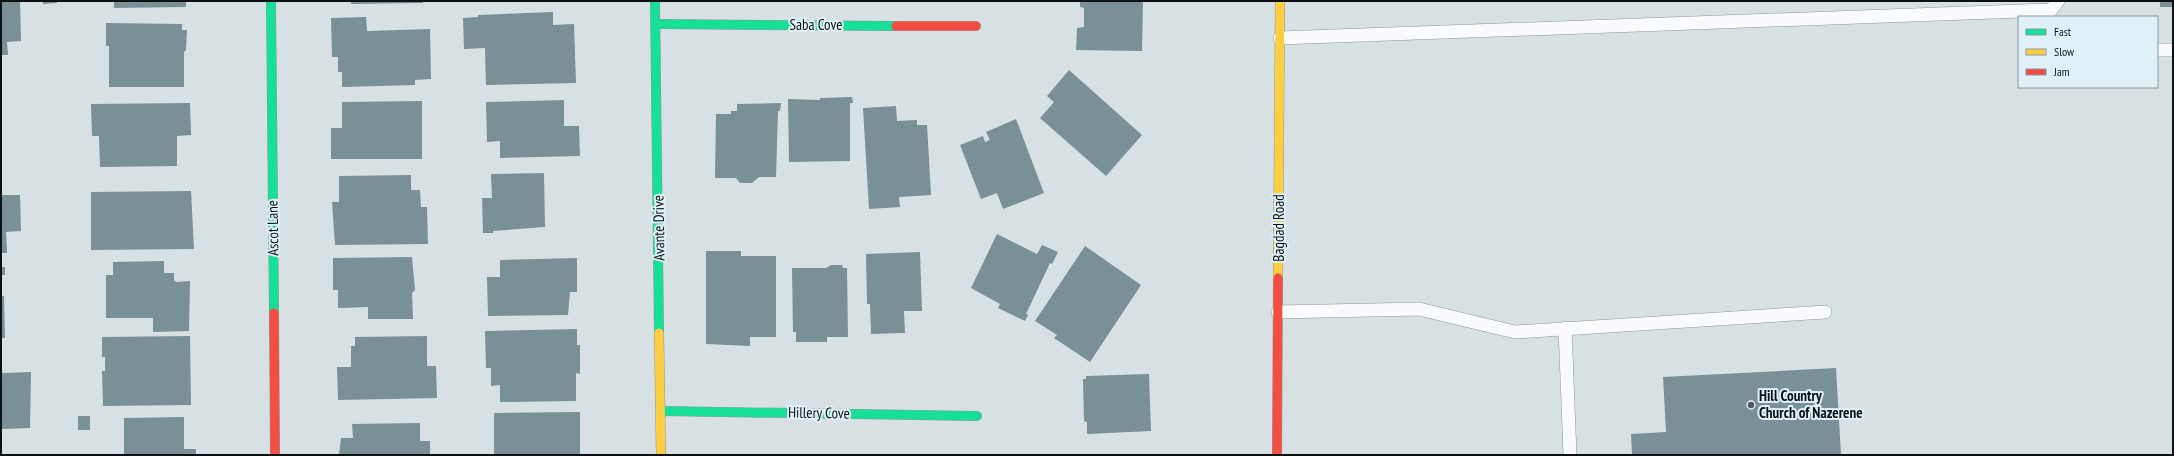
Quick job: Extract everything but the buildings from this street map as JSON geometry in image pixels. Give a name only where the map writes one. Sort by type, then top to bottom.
[{"type":"street","name":"Ascot Lane","points":[[271,1],[275,455]]},
{"type":"street","name":"Avante Drive","points":[[655,1],[661,455]]},
{"type":"street","name":"Bagdad Road","points":[[1277,455],[1280,1]]},
{"type":"street","name":"Saba Cove","points":[[656,24],[976,26]]},
{"type":"street","name":"Hillery Cove","points":[[661,411],[977,416]]},
{"type":"lane","points":[[1280,38],[2056,9]]},
{"type":"lane","points":[[2158,50],[2173,50]]},
{"type":"lane","points":[[1278,312],[1419,309],[1515,332],[1824,312]]},
{"type":"lane","points":[[1565,328],[1570,455]]},
{"type":"traffic: fast","points":[[271,1],[274,313]]},
{"type":"traffic: fast","points":[[655,1],[659,333]]},
{"type":"traffic: fast","points":[[656,24],[896,26]]},
{"type":"traffic: fast","points":[[661,411],[977,416]]},
{"type":"traffic: slow","points":[[1278,278],[1280,1]]},
{"type":"traffic: slow","points":[[659,333],[661,455]]},
{"type":"traffic: jam","points":[[896,26],[976,26]]},
{"type":"traffic: jam","points":[[1277,455],[1278,278]]},
{"type":"traffic: jam","points":[[274,313],[275,455]]},
{"type":"place","name":"Hill Country Church of Nazerene","points":[[1751,405]]}]
